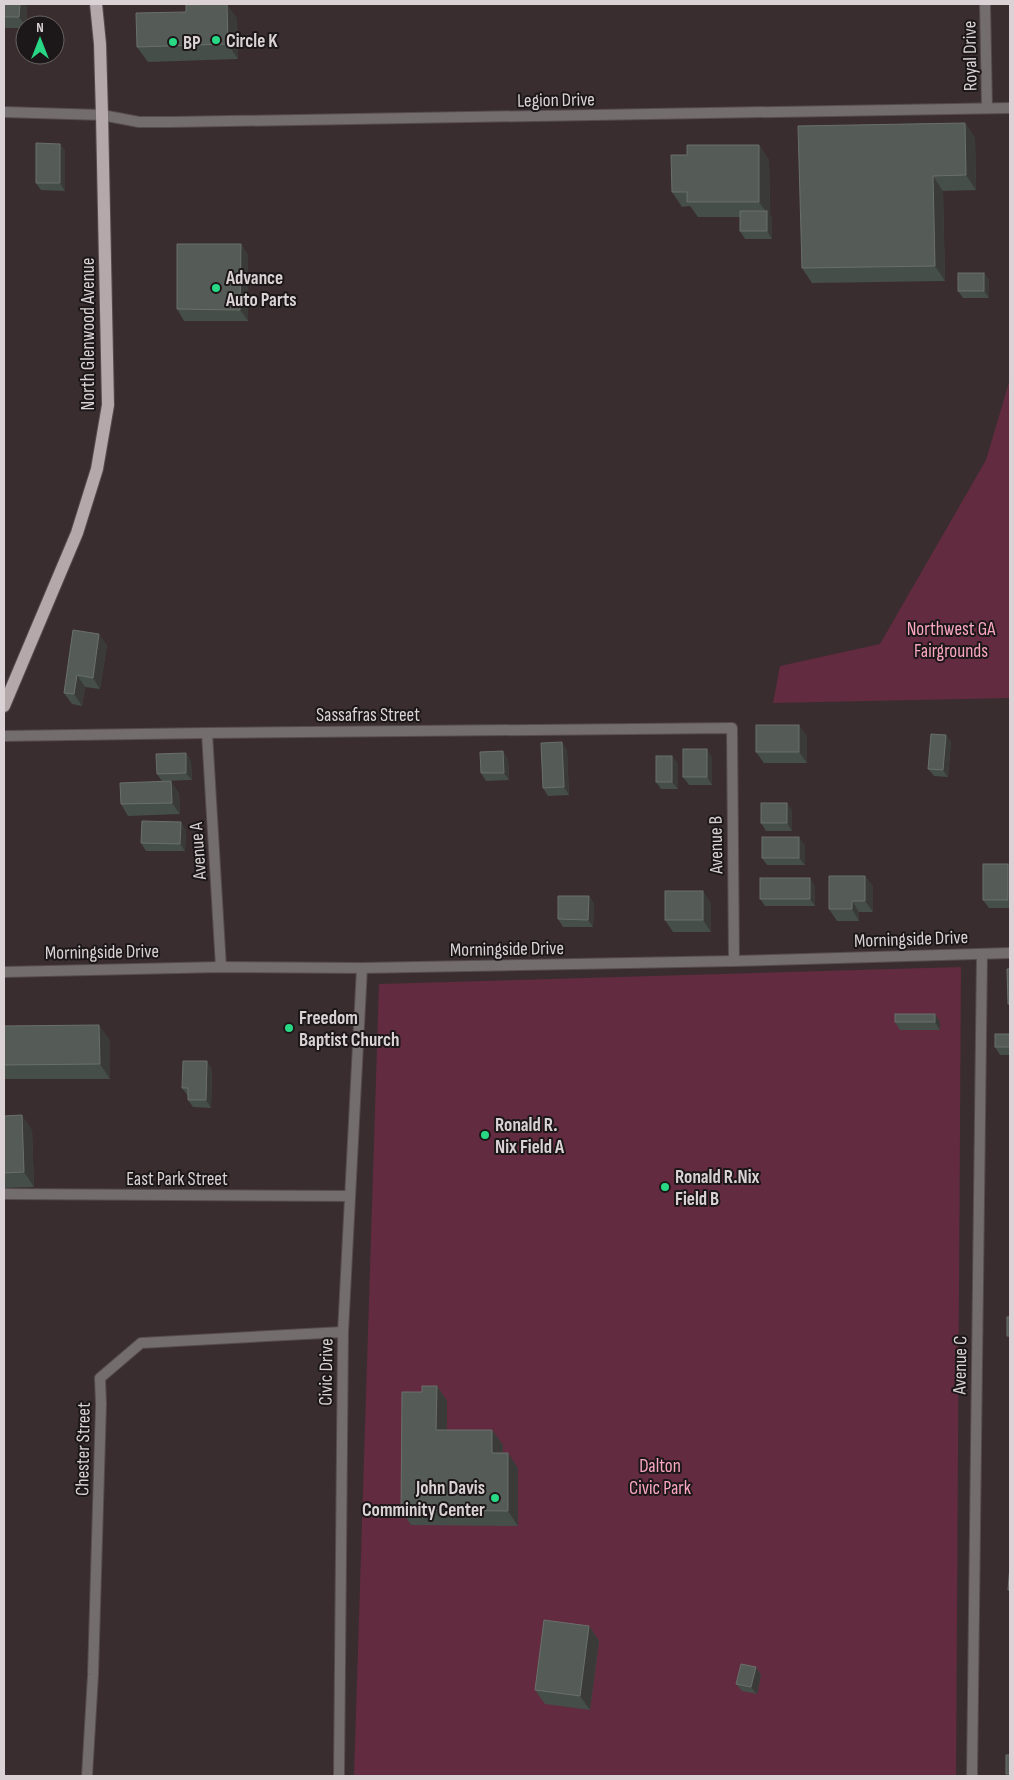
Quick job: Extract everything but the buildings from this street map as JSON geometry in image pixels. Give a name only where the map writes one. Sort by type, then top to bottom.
[{"type":"main road","name":"North Glenwood Avenue","points":[[4,706],[77,533],[97,469],[108,405],[100,44],[96,4]]},
{"type":"street","name":"Royal Drive","points":[[985,4],[987,108]]},
{"type":"street","name":"Legion Drive","points":[[4,112],[102,115],[139,122],[172,122],[1010,108]]},
{"type":"street","name":"Sassafras Street","points":[[4,736],[207,732],[732,728]]},
{"type":"street","name":"Avenue B","points":[[732,728],[734,961]]},
{"type":"street","name":"Avenue A","points":[[207,732],[221,967]]},
{"type":"street","name":"Morningside Drive","points":[[4,972],[221,967],[362,968],[734,961],[1010,953]]},
{"type":"street","name":"Avenue C","points":[[972,1776],[982,954]]},
{"type":"street","name":"Civic Drive","points":[[339,1776],[343,1332],[362,968]]},
{"type":"street","name":"East Park Street","points":[[4,1194],[350,1196]]},
{"type":"street","name":"Chester Street","points":[[87,1776],[93,1665],[101,1404],[100,1378],[140,1343],[343,1332]]},
{"type":"green space","name":"Northwest GA Fairgrounds","points":[[1010,379],[1010,698],[773,703],[780,666],[880,644],[986,460]]},
{"type":"green space","name":"Dalton Civic Park","points":[[961,967],[956,1776],[354,1776],[379,984]]},
{"type":"place","name":"Circle K","points":[[216,40]]},
{"type":"place","name":"BP","points":[[173,42]]},
{"type":"place","name":"Advance Auto Parts","points":[[216,288]]},
{"type":"place","name":"Freedom Baptist Church","points":[[289,1028]]},
{"type":"place","name":"Ronald R. Nix Field A","points":[[485,1135]]},
{"type":"place","name":"Ronald R.Nix Field B","points":[[665,1187]]},
{"type":"place","name":"John Davis Comminity Center","points":[[495,1498]]}]
